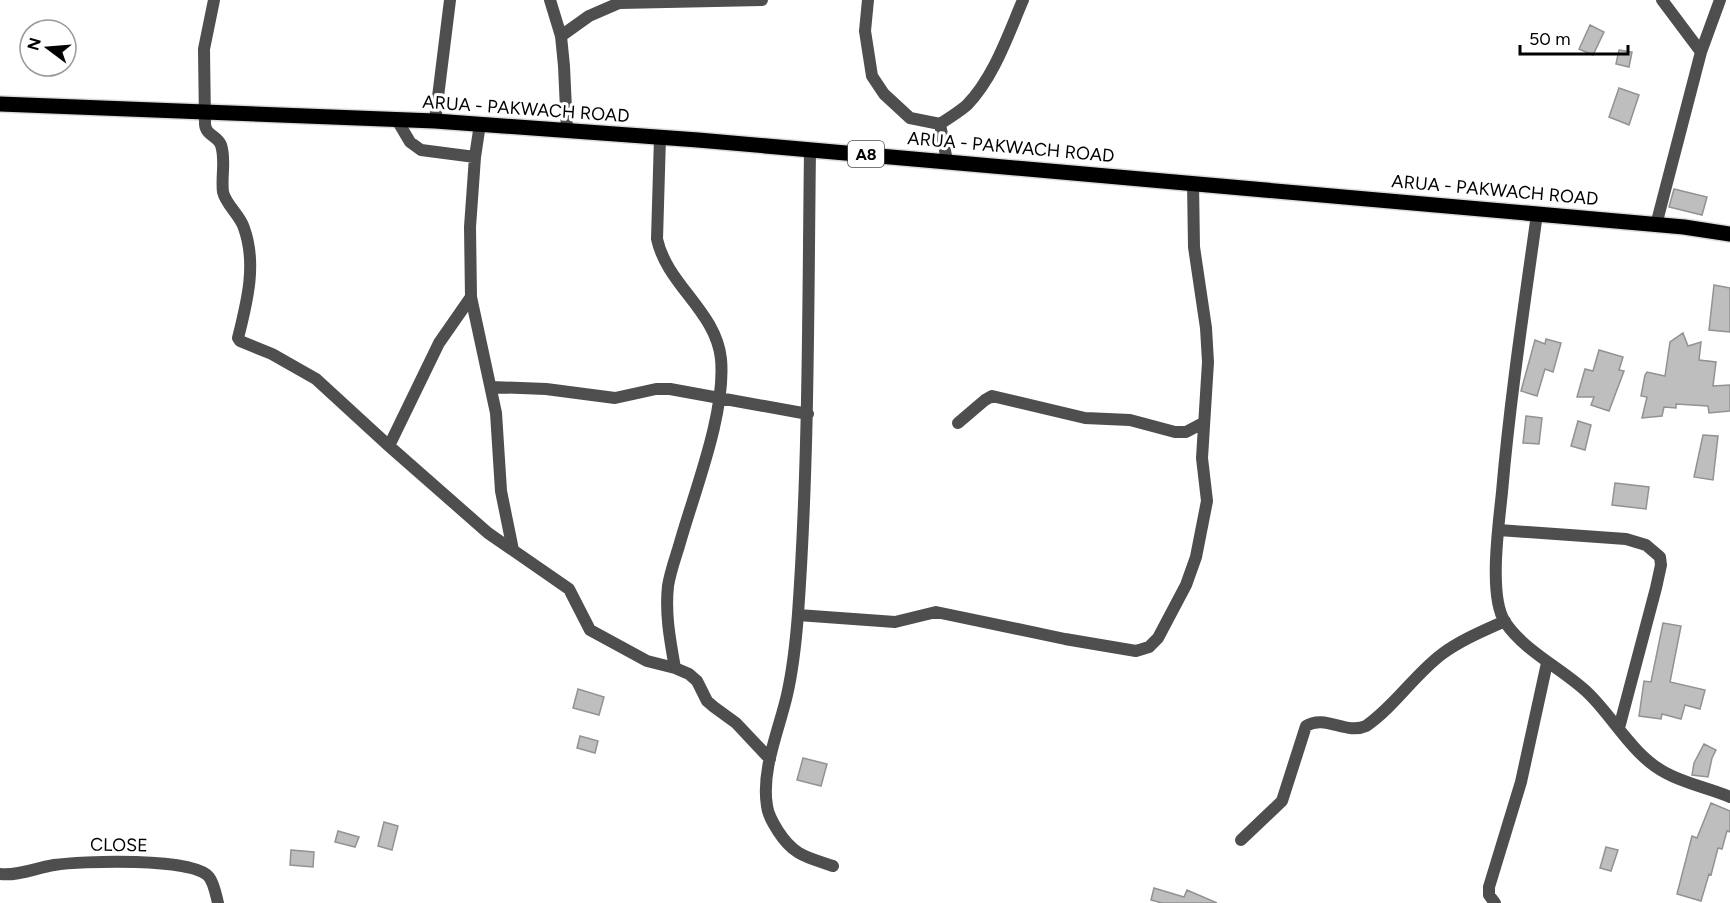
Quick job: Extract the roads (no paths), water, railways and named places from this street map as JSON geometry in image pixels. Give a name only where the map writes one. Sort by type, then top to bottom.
[{"type":"main road","name":"ARUA - PAKWACH ROAD","points":[[0,104],[435,121],[567,130],[947,161],[1656,225],[1730,234]]},
{"type":"street","points":[[214,0],[204,49],[205,130],[219,141],[224,195],[244,225],[248,249],[250,285],[239,340],[243,344],[272,354],[316,380],[488,533],[569,589],[593,632],[647,661],[689,674],[697,681],[707,701],[736,723],[770,759]]},
{"type":"street","points":[[435,121],[450,0]]},
{"type":"street","points":[[550,0],[561,36],[567,130]]},
{"type":"street","points":[[561,36],[589,16],[619,3],[762,0]]},
{"type":"street","points":[[868,0],[865,31],[872,76],[884,94],[910,118],[940,124],[973,98],[997,59],[1023,0]]},
{"type":"street","points":[[1662,0],[1701,52]]},
{"type":"street","points":[[1656,225],[1701,52],[1720,0]]},
{"type":"street","points":[[396,120],[410,142],[422,150],[475,157]]},
{"type":"street","points":[[480,124],[470,227],[471,297],[492,387],[498,433],[501,491],[513,550]]},
{"type":"street","points":[[940,124],[947,161]]},
{"type":"street","points":[[660,137],[657,239],[666,263],[689,292],[714,331],[721,360],[718,399],[709,446],[669,583],[667,616],[675,668]]},
{"type":"street","points":[[810,150],[808,414],[798,615],[790,680],[770,759],[766,804],[774,825],[791,849],[833,866]]},
{"type":"street","points":[[798,615],[895,622],[936,612],[1136,651],[1149,647],[1158,638],[1174,610],[1196,557],[1207,501],[1202,458],[1208,362],[1206,328],[1194,247],[1193,183]]},
{"type":"street","points":[[1537,214],[1511,401],[1498,530],[1497,593],[1505,621],[1547,663],[1585,690],[1642,756],[1665,773],[1730,797]]},
{"type":"street","points":[[389,446],[438,343],[471,297]]},
{"type":"street","points":[[492,387],[546,389],[615,398],[663,389],[808,414]]},
{"type":"street","points":[[958,423],[988,398],[995,396],[1085,418],[1130,420],[1175,432],[1186,432],[1203,423]]},
{"type":"street","points":[[1498,530],[1626,539],[1646,545],[1660,557],[1661,566],[1656,588],[1619,728]]},
{"type":"street","points":[[1241,840],[1282,801],[1306,726],[1319,721],[1349,728],[1366,726],[1401,696],[1441,655],[1464,639],[1505,621]]},
{"type":"street","points":[[1495,903],[1489,895],[1489,887],[1521,782],[1547,663]]},
{"type":"street","name":"CLOSE","points":[[0,874],[9,875],[83,862],[150,863],[204,873],[209,877],[218,903]]}]
